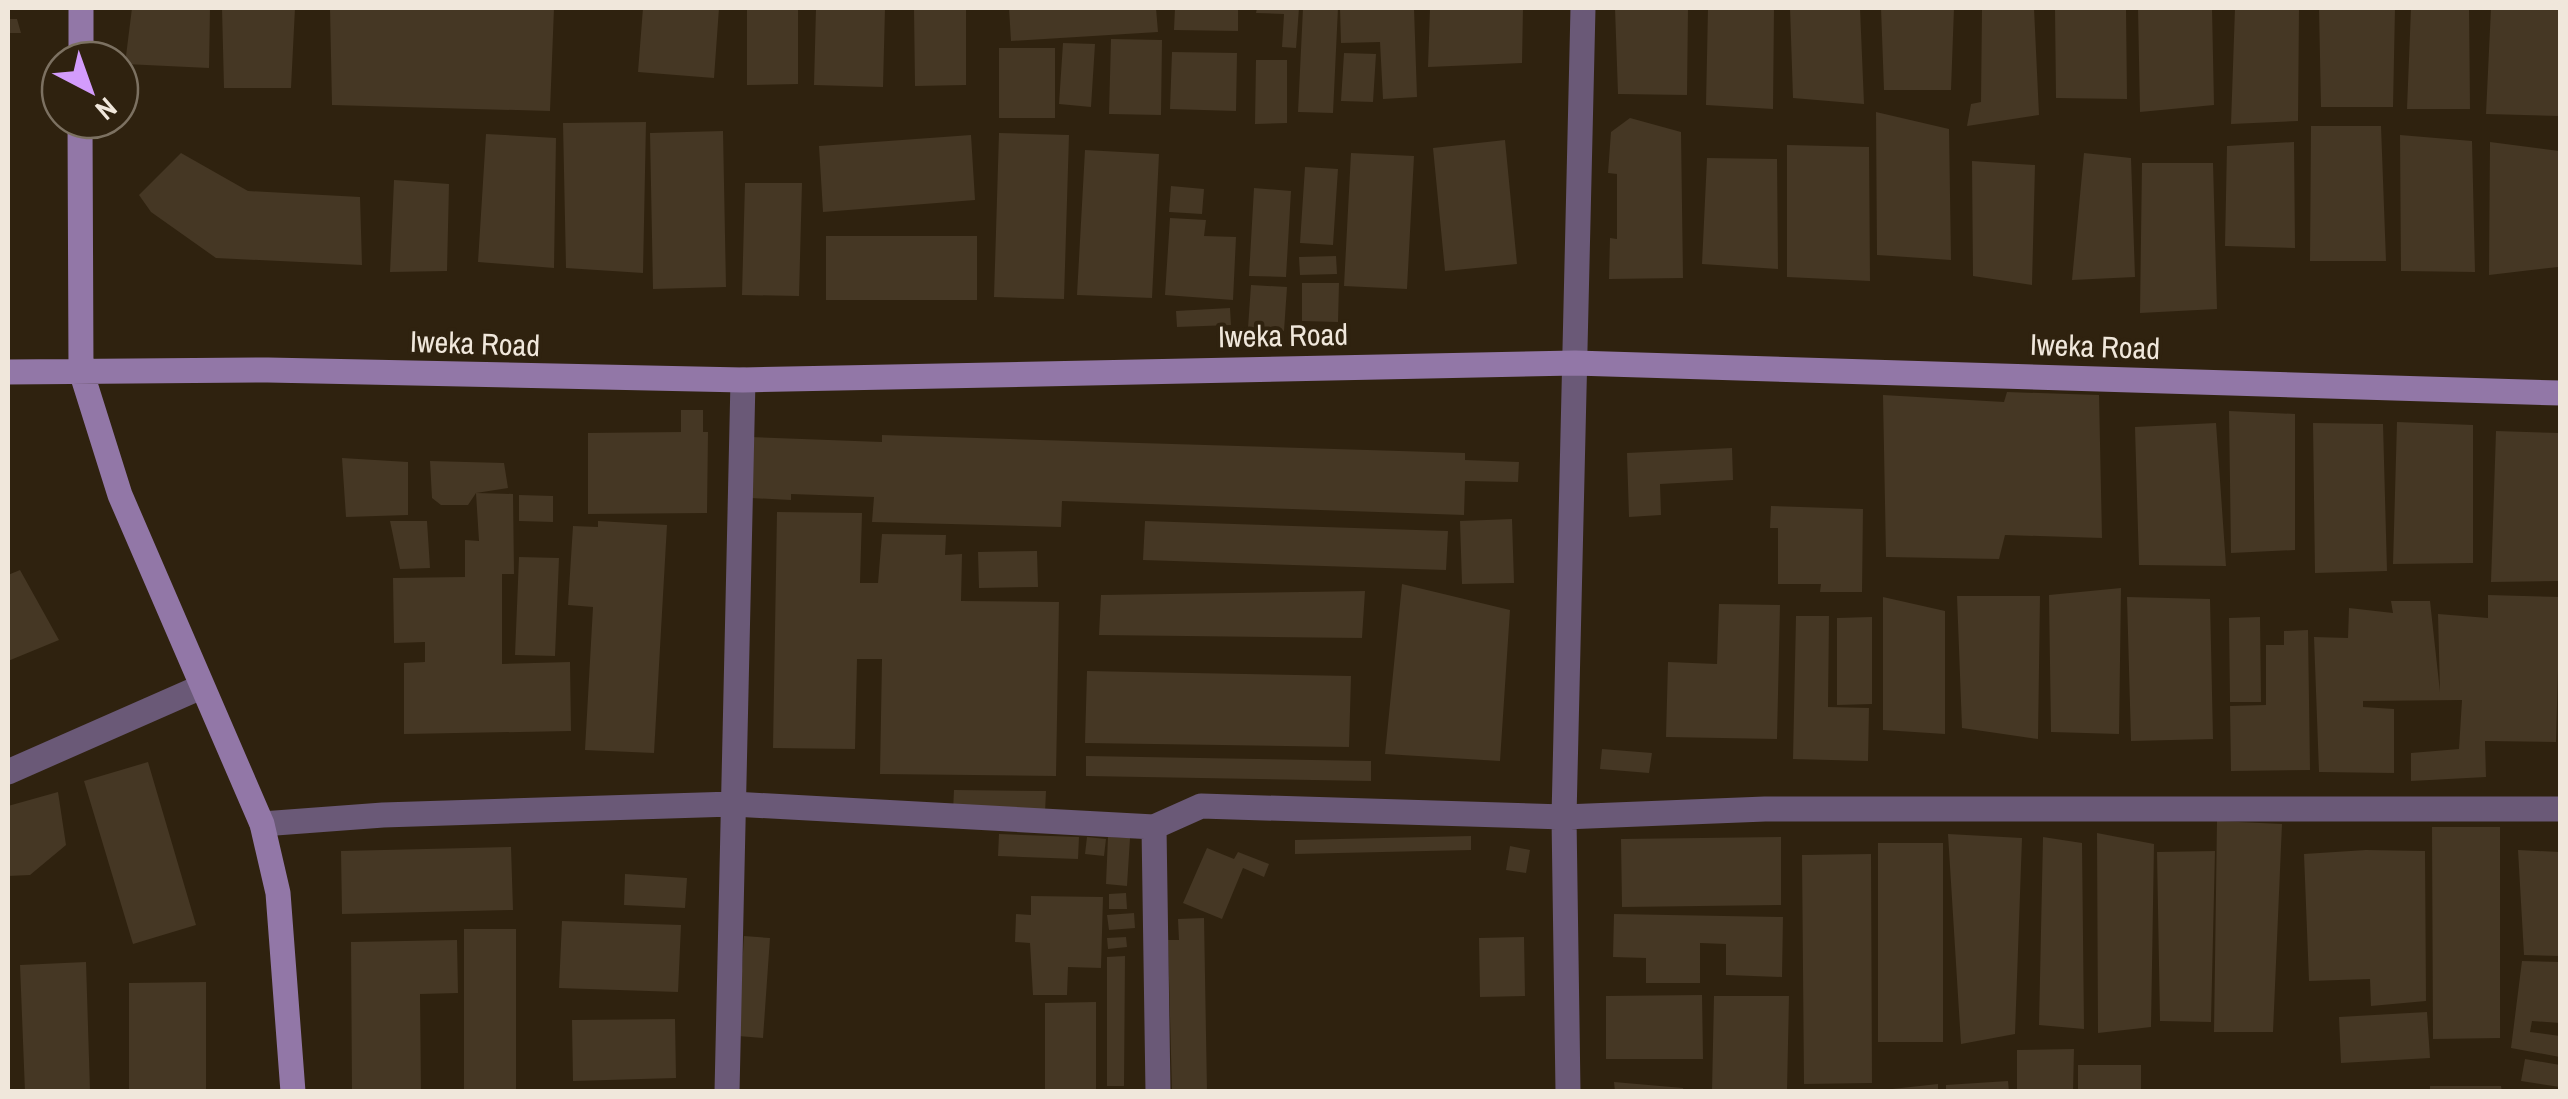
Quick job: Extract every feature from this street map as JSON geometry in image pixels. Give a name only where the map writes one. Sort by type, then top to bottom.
[{"type":"main road","points":[[81,8],[81,40]]},
{"type":"main road","points":[[80,140],[81,371],[120,494],[262,824],[278,893],[293,1092]]},
{"type":"main road","name":"Iweka Road","points":[[8,372],[743,380],[1576,363],[2560,393]]},
{"type":"street","points":[[1568,1092],[1564,817],[1583,8]]},
{"type":"street","points":[[727,1092],[743,380]]},
{"type":"street","points":[[8,772],[201,687]]},
{"type":"street","points":[[262,824],[383,815],[732,804],[1154,828],[1202,806],[1564,817],[1764,809],[2560,809]]},
{"type":"street","points":[[1154,828],[1158,1092]]},
{"type":"building","points":[[132,8],[210,8],[209,68],[140,65],[140,40],[128,40]]},
{"type":"building","points":[[222,8],[295,8],[291,88],[224,88]]},
{"type":"building","points":[[330,8],[554,8],[550,111],[332,105]]},
{"type":"building","points":[[643,8],[719,8],[714,78],[638,72]]},
{"type":"building","points":[[747,8],[798,8],[798,84],[747,85]]},
{"type":"building","points":[[816,8],[885,8],[883,87],[814,85]]},
{"type":"building","points":[[914,8],[966,8],[966,85],[915,86]]},
{"type":"building","points":[[1009,8],[1156,8],[1158,32],[1011,41]]},
{"type":"building","points":[[1175,8],[1238,8],[1238,31],[1174,30]]},
{"type":"building","points":[[1257,8],[1299,8],[1296,48],[1282,47],[1284,14],[1256,13]]},
{"type":"building","points":[[1303,8],[1338,8],[1333,113],[1298,112]]},
{"type":"building","points":[[1340,8],[1414,8],[1417,97],[1383,99],[1380,42],[1341,43]]},
{"type":"building","points":[[1430,8],[1523,8],[1522,63],[1428,67]]},
{"type":"building","points":[[1615,8],[1688,8],[1687,95],[1618,94]]},
{"type":"building","points":[[1708,8],[1774,8],[1773,109],[1706,105]]},
{"type":"building","points":[[1790,8],[1860,8],[1864,104],[1793,98]]},
{"type":"building","points":[[1881,8],[1954,8],[1951,90],[1884,90]]},
{"type":"building","points":[[1982,8],[2034,8],[2039,115],[1967,126],[1971,104],[1981,102]]},
{"type":"building","points":[[2055,8],[2126,8],[2127,99],[2056,98]]},
{"type":"building","points":[[2138,8],[2212,8],[2214,105],[2140,112]]},
{"type":"building","points":[[2235,8],[2299,8],[2298,121],[2231,124]]},
{"type":"building","points":[[2319,8],[2395,8],[2393,107],[2321,107]]},
{"type":"building","points":[[2411,8],[2469,8],[2470,109],[2407,109]]},
{"type":"building","points":[[2491,8],[2560,8],[2560,116],[2486,114]]},
{"type":"building","points":[[8,19],[17,19],[21,33],[8,33]]},
{"type":"building","points":[[1111,39],[1162,40],[1161,115],[1109,114]]},
{"type":"building","points":[[1063,43],[1095,44],[1091,107],[1059,104]]},
{"type":"building","points":[[999,48],[1055,48],[1055,118],[999,118]]},
{"type":"building","points":[[1172,52],[1237,53],[1236,111],[1170,109]]},
{"type":"building","points":[[1344,53],[1376,54],[1373,102],[1341,101]]},
{"type":"building","points":[[1256,60],[1287,60],[1287,123],[1255,124]]},
{"type":"building","points":[[1876,112],[1949,129],[1951,260],[1877,255]]},
{"type":"building","points":[[1630,118],[1681,132],[1683,278],[1609,279],[1610,238],[1617,239],[1617,174],[1608,173],[1611,132]]},
{"type":"building","points":[[646,122],[643,273],[566,268],[563,123]]},
{"type":"building","points":[[2311,126],[2381,126],[2386,261],[2310,261]]},
{"type":"building","points":[[723,131],[726,287],[653,289],[650,133]]},
{"type":"building","points":[[999,133],[1069,135],[1064,299],[994,297]]},
{"type":"building","points":[[486,134],[556,138],[554,268],[478,262]]},
{"type":"building","points":[[971,135],[975,200],[823,212],[819,146]]},
{"type":"building","points":[[2400,135],[2472,141],[2475,272],[2401,271]]},
{"type":"building","points":[[1505,140],[1517,264],[1445,271],[1433,148]]},
{"type":"building","points":[[2294,142],[2295,248],[2225,246],[2227,146]]},
{"type":"building","points":[[2490,142],[2559,151],[2558,267],[2489,275]]},
{"type":"building","points":[[1787,145],[1869,147],[1870,281],[1787,277]]},
{"type":"building","points":[[1085,150],[1159,154],[1152,298],[1077,295]]},
{"type":"building","points":[[181,153],[248,191],[360,197],[362,265],[216,258],[151,212],[139,195]]},
{"type":"building","points":[[1351,153],[1414,156],[1407,289],[1344,286]]},
{"type":"building","points":[[2084,153],[2131,158],[2135,277],[2072,280]]},
{"type":"building","points":[[1707,158],[1777,159],[1778,269],[1702,264]]},
{"type":"building","points":[[1972,161],[2035,165],[2032,285],[1973,276]]},
{"type":"building","points":[[2142,163],[2213,163],[2217,309],[2140,313]]},
{"type":"building","points":[[1305,167],[1338,169],[1333,245],[1300,243]]},
{"type":"building","points":[[394,180],[449,184],[447,271],[390,272]]},
{"type":"building","points":[[745,183],[802,183],[799,296],[742,295]]},
{"type":"building","points":[[1171,186],[1204,189],[1202,214],[1169,212]]},
{"type":"building","points":[[1254,188],[1291,191],[1286,277],[1249,276]]},
{"type":"building","points":[[1170,218],[1206,220],[1204,236],[1236,237],[1233,300],[1165,295]]},
{"type":"building","points":[[826,236],[977,236],[977,300],[826,300]]},
{"type":"building","points":[[1336,256],[1337,274],[1300,275],[1299,257]]},
{"type":"building","points":[[1302,283],[1339,283],[1338,322],[1302,321]]},
{"type":"building","points":[[1251,285],[1287,287],[1284,331],[1248,328]]},
{"type":"building","points":[[1230,308],[1231,325],[1177,327],[1176,311]]},
{"type":"building","points":[[2007,392],[2099,395],[2102,538],[2005,535],[1999,559],[1886,557],[1883,395],[2004,402]]},
{"type":"building","points":[[681,410],[703,410],[703,432],[708,432],[707,513],[588,514],[588,433],[681,432]]},
{"type":"building","points":[[2229,411],[2295,414],[2295,550],[2231,553]]},
{"type":"building","points":[[2397,422],[2473,425],[2473,563],[2393,564]]},
{"type":"building","points":[[2216,423],[2226,566],[2139,565],[2135,427]]},
{"type":"building","points":[[2313,423],[2383,424],[2387,571],[2315,573]]},
{"type":"building","points":[[2496,431],[2560,433],[2560,581],[2491,582]]},
{"type":"building","points":[[882,435],[1465,453],[1465,460],[1519,462],[1518,482],[1465,481],[1464,515],[1062,501],[1061,527],[872,522],[874,497],[791,494],[791,500],[751,498],[750,437],[882,442]]},
{"type":"building","points":[[1732,448],[1733,480],[1660,484],[1661,515],[1629,517],[1627,453]]},
{"type":"building","points":[[342,458],[408,462],[408,515],[346,517]]},
{"type":"building","points":[[430,461],[504,463],[508,488],[476,493],[468,505],[441,505],[432,498]]},
{"type":"building","points":[[476,493],[513,494],[514,574],[502,574],[502,664],[570,662],[571,731],[404,734],[404,663],[425,662],[425,642],[394,643],[393,578],[465,577],[465,540],[479,541]]},
{"type":"building","points":[[519,495],[553,496],[553,522],[519,521]]},
{"type":"building","points":[[1771,506],[1863,509],[1862,592],[1820,592],[1821,584],[1778,584],[1778,528],[1770,528]]},
{"type":"building","points":[[777,512],[862,513],[860,583],[878,583],[882,534],[946,535],[945,555],[962,554],[961,601],[1059,602],[1056,776],[880,774],[882,659],[857,659],[855,749],[773,748]]},
{"type":"building","points":[[1512,519],[1514,583],[1462,584],[1460,521]]},
{"type":"building","points":[[390,521],[427,521],[430,568],[400,569]]},
{"type":"building","points":[[598,521],[667,525],[654,753],[585,750],[593,607],[568,605],[573,526],[598,527]]},
{"type":"building","points":[[1145,521],[1448,531],[1446,570],[1143,560]]},
{"type":"building","points":[[1037,551],[1038,587],[979,588],[978,552]]},
{"type":"building","points":[[519,557],[559,558],[555,656],[515,655]]},
{"type":"building","points":[[20,570],[59,640],[8,661],[8,575]]},
{"type":"building","points":[[1402,584],[1510,610],[1500,761],[1385,754]]},
{"type":"building","points":[[2121,588],[2119,734],[2051,732],[2049,595]]},
{"type":"building","points":[[1365,591],[1362,638],[1099,635],[1101,595]]},
{"type":"building","points":[[2488,595],[2560,597],[2556,742],[2485,741],[2486,777],[2411,781],[2411,753],[2459,749],[2462,700],[2363,701],[2363,707],[2394,709],[2394,773],[2319,772],[2314,637],[2348,638],[2349,608],[2393,613],[2391,601],[2430,601],[2440,692],[2438,614],[2488,618]]},
{"type":"building","points":[[1957,596],[2040,596],[2038,739],[1962,728]]},
{"type":"building","points":[[1883,597],[1945,611],[1945,734],[1883,730]]},
{"type":"building","points":[[2127,597],[2210,599],[2213,739],[2131,741]]},
{"type":"building","points":[[1719,604],[1780,605],[1777,739],[1666,737],[1668,662],[1717,664]]},
{"type":"building","points":[[1796,616],[1829,616],[1828,707],[1869,708],[1868,761],[1793,759]]},
{"type":"building","points":[[1872,617],[1872,704],[1837,705],[1837,618]]},
{"type":"building","points":[[2260,617],[2261,702],[2230,702],[2229,618]]},
{"type":"building","points":[[2308,630],[2310,770],[2231,771],[2230,706],[2266,705],[2266,645],[2284,645],[2284,631]]},
{"type":"building","points":[[1087,671],[1351,676],[1349,747],[1085,743]]},
{"type":"building","points":[[1602,749],[1652,753],[1649,773],[1600,769]]},
{"type":"building","points":[[1086,756],[1371,761],[1371,781],[1086,776]]},
{"type":"building","points":[[148,762],[196,925],[133,944],[84,781]]},
{"type":"building","points":[[954,790],[1046,791],[1045,813],[953,811]]},
{"type":"building","points":[[58,792],[66,845],[30,875],[8,876],[8,806]]},
{"type":"building","points":[[2217,821],[2282,824],[2273,1032],[2214,1032]]},
{"type":"building","points":[[2432,827],[2500,827],[2500,1038],[2433,1039]]},
{"type":"building","points":[[2097,833],[2154,844],[2151,1027],[2098,1033]]},
{"type":"building","points":[[999,834],[1079,837],[1078,859],[998,856]]},
{"type":"building","points":[[1948,834],[2022,838],[2015,1034],[1961,1044]]},
{"type":"building","points":[[1471,836],[1471,850],[1295,854],[1295,840]]},
{"type":"building","points":[[1087,837],[1106,839],[1104,856],[1085,854]]},
{"type":"building","points":[[1108,837],[1130,838],[1127,886],[1106,884]]},
{"type":"building","points":[[1781,837],[1781,905],[1622,907],[1621,839]]},
{"type":"building","points":[[2043,837],[2082,843],[2084,1029],[2039,1025]]},
{"type":"building","points":[[1878,843],[1943,843],[1943,1042],[1878,1042]]},
{"type":"building","points":[[1510,846],[1530,850],[1526,873],[1506,870]]},
{"type":"building","points":[[511,847],[513,910],[342,914],[341,851]]},
{"type":"building","points":[[1207,848],[1234,859],[1238,852],[1269,864],[1264,877],[1243,868],[1222,919],[1183,903]]},
{"type":"building","points":[[2518,850],[2560,852],[2560,956],[2524,955]]},
{"type":"building","points":[[2215,851],[2211,1022],[2160,1021],[2157,852]]},
{"type":"building","points":[[2425,851],[2426,1001],[2371,1006],[2370,979],[2309,981],[2304,854]]},
{"type":"building","points":[[1871,854],[1872,1083],[1804,1084],[1802,855]]},
{"type":"building","points":[[625,874],[687,878],[685,908],[624,905]]},
{"type":"building","points":[[1126,893],[1127,909],[1109,909],[1109,894]]},
{"type":"building","points":[[1031,896],[1103,897],[1101,968],[1068,967],[1067,995],[1033,995],[1030,943],[1015,942],[1016,914],[1031,915]]},
{"type":"building","points":[[1134,913],[1135,928],[1109,930],[1107,915]]},
{"type":"building","points":[[1614,914],[1783,917],[1782,977],[1726,975],[1726,944],[1700,943],[1700,983],[1646,983],[1646,958],[1613,957]]},
{"type":"building","points":[[1204,918],[1207,1092],[1172,1092],[1168,940],[1179,940],[1178,919]]},
{"type":"building","points":[[562,921],[681,925],[678,992],[559,988]]},
{"type":"building","points":[[464,929],[516,929],[516,1092],[464,1092]]},
{"type":"building","points":[[744,936],[770,938],[763,1038],[738,1036]]},
{"type":"building","points":[[1126,937],[1127,947],[1108,949],[1107,938]]},
{"type":"building","points":[[1524,937],[1525,996],[1480,997],[1479,938]]},
{"type":"building","points":[[457,940],[458,993],[420,994],[421,1092],[352,1092],[351,942]]},
{"type":"building","points":[[1125,956],[1124,1086],[1107,1086],[1107,957]]},
{"type":"building","points":[[2522,961],[2560,962],[2560,1023],[2532,1021],[2530,1032],[2560,1036],[2560,1057],[2511,1048]]},
{"type":"building","points":[[86,962],[90,1091],[25,1092],[20,965]]},
{"type":"building","points":[[206,982],[206,1092],[129,1092],[129,983]]},
{"type":"building","points":[[1702,995],[1703,1059],[1606,1059],[1606,996]]},
{"type":"building","points":[[1714,996],[1789,996],[1787,1092],[1712,1092]]},
{"type":"building","points":[[1096,1002],[1096,1092],[1045,1092],[1045,1003]]},
{"type":"building","points":[[2427,1012],[2430,1058],[2341,1063],[2339,1017]]},
{"type":"building","points":[[675,1019],[676,1078],[573,1081],[572,1020]]},
{"type":"building","points":[[2074,1049],[2073,1092],[2017,1092],[2017,1050]]},
{"type":"building","points":[[2525,1059],[2560,1065],[2560,1087],[2521,1081]]},
{"type":"building","points":[[2078,1065],[2141,1065],[2141,1092],[2078,1092]]},
{"type":"building","points":[[2008,1081],[2009,1092],[1946,1092],[1946,1085]]},
{"type":"building","points":[[1614,1082],[1683,1088],[1684,1092],[1615,1092]]},
{"type":"building","points":[[1938,1084],[1938,1092],[1892,1092],[1892,1089]]},
{"type":"building","points":[[2430,1086],[2501,1086],[2502,1092],[2430,1092]]}]
